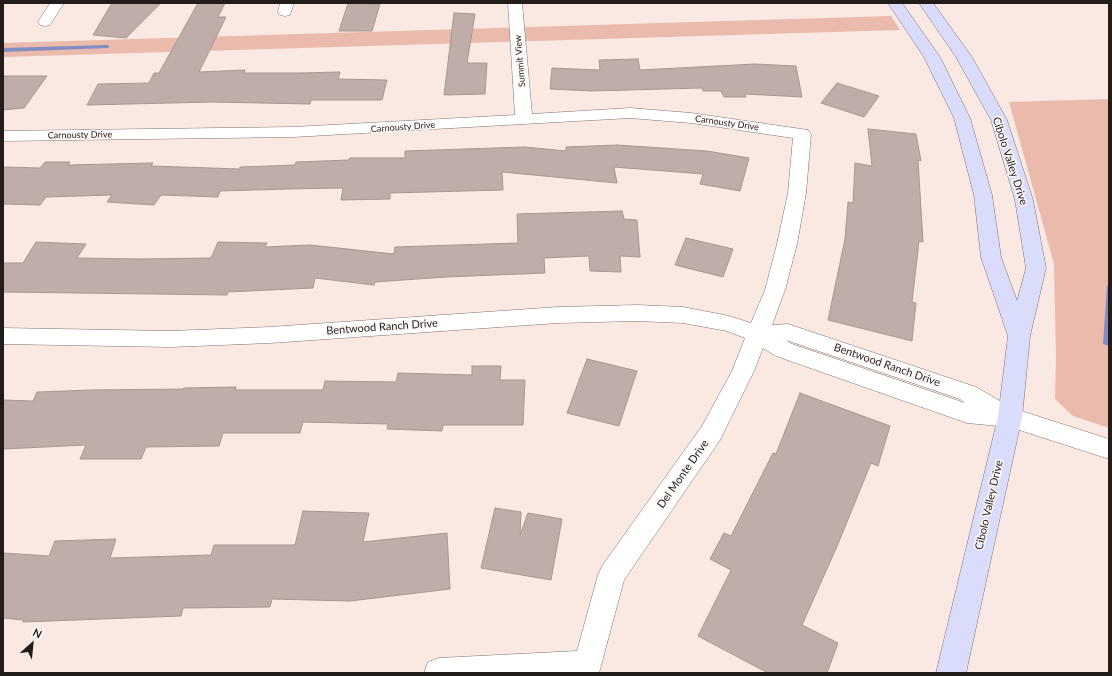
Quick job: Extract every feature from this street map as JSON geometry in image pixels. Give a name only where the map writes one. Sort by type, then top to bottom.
[{"type":"main road","name":"Cibolo Valley Drive","points":[[895,3],[932,57],[962,118],[983,195],[991,257],[1019,336]]},
{"type":"main road","name":"Cibolo Valley Drive","points":[[926,3],[964,57],[999,120],[1024,200],[1036,268],[1019,336],[1010,417],[951,673]]},
{"type":"street","points":[[45,22],[57,3]]},
{"type":"street","name":"Summit View","points":[[515,3],[524,119]]},
{"type":"street","name":"Carnousty Drive","points":[[3,136],[293,132],[630,113],[691,118],[802,134]]},
{"type":"street","name":"Del Monte Drive","points":[[439,673],[588,664],[612,575],[711,433],[744,371],[775,290],[787,244],[797,193],[802,134]]},
{"type":"street","name":"Bentwood Ranch Drive","points":[[3,336],[171,339],[270,335],[558,315],[637,313],[683,315],[729,324],[758,334],[784,350],[967,413],[1010,417],[1109,449]]},
{"type":"shaded area","points":[[891,16],[900,30],[3,57],[3,43]]},
{"type":"shaded area","points":[[1109,99],[1109,428],[1073,416],[1055,399],[1056,358],[1054,264],[1009,102]]},
{"type":"water","points":[[1107,286],[1109,287],[1109,346],[1103,344]]},
{"type":"building","points":[[112,3],[161,3],[126,38],[93,35]]},
{"type":"building","points":[[198,3],[225,3],[218,17],[226,17],[199,72],[245,70],[244,73],[340,72],[338,79],[387,80],[382,100],[311,100],[310,104],[212,102],[87,105],[98,84],[149,83],[154,73],[159,73]]},
{"type":"building","points":[[348,3],[380,4],[372,31],[339,31]]},
{"type":"building","points":[[454,13],[475,14],[467,63],[487,63],[485,94],[444,95]]},
{"type":"building","points":[[638,59],[640,70],[755,64],[796,66],[802,97],[745,94],[746,97],[724,97],[721,91],[703,91],[702,88],[591,91],[550,89],[552,68],[600,70],[599,60]]},
{"type":"building","points":[[3,76],[47,76],[24,108],[3,110]]},
{"type":"building","points":[[837,83],[879,96],[864,117],[821,103]]},
{"type":"building","points":[[868,129],[916,134],[921,161],[918,160],[923,242],[919,241],[912,302],[916,303],[912,341],[828,320],[845,239],[848,202],[853,203],[855,163],[872,166]]},
{"type":"building","points":[[617,145],[707,151],[749,158],[740,191],[700,184],[703,174],[614,167],[617,183],[502,172],[503,190],[390,193],[390,199],[341,200],[343,188],[220,191],[218,197],[161,195],[154,205],[107,202],[112,195],[46,197],[40,205],[3,204],[3,167],[40,168],[45,162],[70,162],[68,165],[153,163],[151,166],[240,169],[240,167],[295,165],[296,162],[349,160],[350,158],[405,158],[405,151],[525,147],[566,151],[566,147]]},
{"type":"building","points":[[622,211],[624,219],[637,220],[640,257],[620,256],[621,272],[590,271],[589,256],[544,258],[545,273],[446,277],[375,282],[374,285],[315,278],[313,288],[228,292],[227,295],[3,292],[3,263],[23,263],[36,242],[86,244],[77,258],[211,258],[218,242],[267,243],[265,247],[310,245],[394,254],[395,247],[518,243],[517,214]]},
{"type":"building","points":[[686,238],[733,249],[723,277],[675,265]]},
{"type":"building","points":[[587,359],[637,371],[619,426],[567,413]]},
{"type":"building","points":[[472,366],[501,366],[500,380],[525,380],[523,425],[443,425],[442,431],[387,429],[388,424],[303,422],[300,433],[223,433],[219,446],[146,447],[141,459],[80,459],[86,445],[3,449],[3,400],[33,401],[37,392],[236,387],[235,390],[323,390],[325,381],[396,382],[398,373],[472,375]]},
{"type":"building","points":[[800,393],[890,426],[878,466],[871,463],[838,544],[802,625],[838,643],[827,673],[768,673],[698,636],[731,570],[710,559],[724,533],[731,536],[773,453],[776,454]]},
{"type":"building","points":[[495,508],[521,512],[520,535],[528,513],[562,519],[551,580],[481,568]]},
{"type":"building","points":[[303,511],[369,513],[363,542],[447,533],[450,589],[350,601],[272,599],[270,607],[183,608],[181,616],[23,622],[23,620],[3,618],[3,553],[49,556],[55,541],[116,539],[110,558],[211,555],[214,545],[295,545]]},
{"type":"waterway","points":[[3,50],[107,47]]}]
